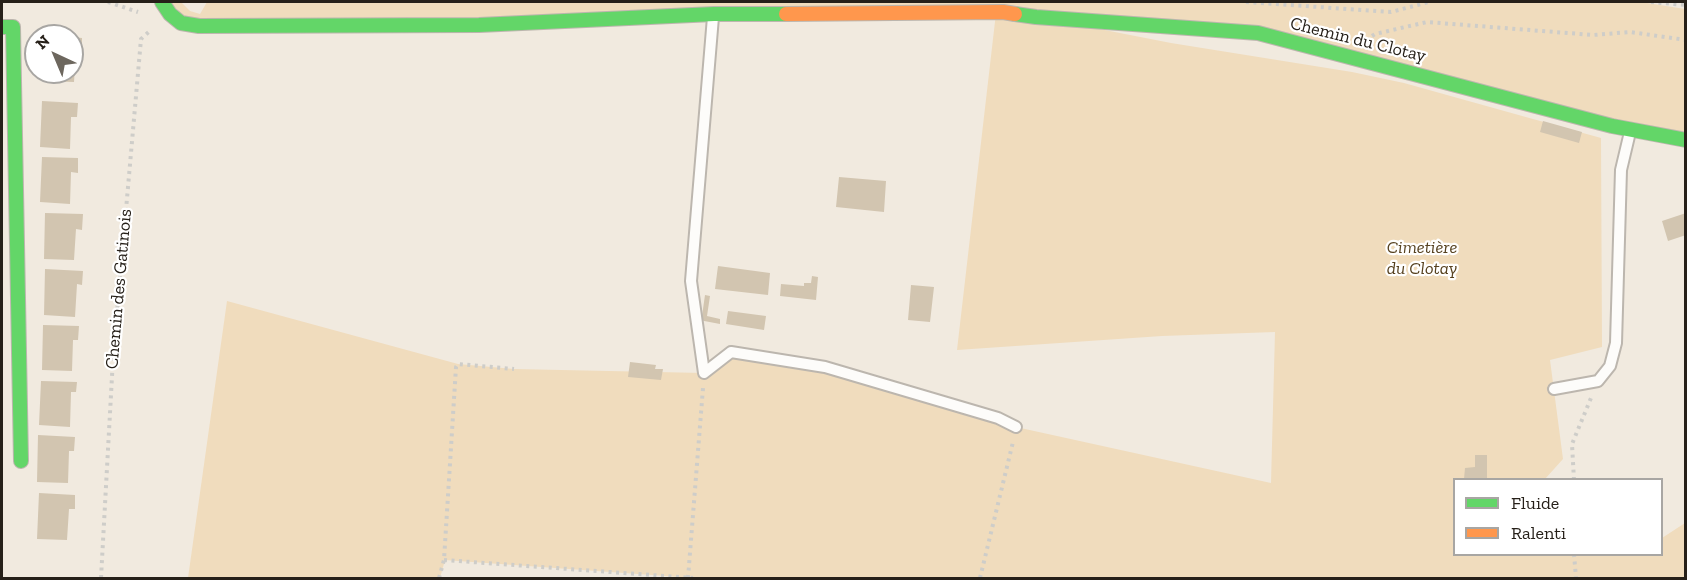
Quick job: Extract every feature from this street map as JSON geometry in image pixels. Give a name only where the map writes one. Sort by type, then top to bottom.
[{"type":"street","points":[[162,2],[170,14]]},
{"type":"street","name":"Chemin du Clotay","points":[[170,14],[181,22],[199,26],[245,27],[479,25],[714,14],[1003,12],[1036,17],[1258,33],[1612,126],[1686,140]]},
{"type":"street","points":[[7,27],[21,461]]},
{"type":"lane","points":[[714,14],[691,281],[704,373],[731,352],[825,367],[998,418],[1016,426]]},
{"type":"lane","points":[[1554,389],[1598,381],[1610,366],[1616,343],[1621,170],[1631,129]]},
{"type":"path","points":[[1246,2],[1390,12],[1429,2]]},
{"type":"path","points":[[1651,2],[1686,5]]},
{"type":"path","name":"Chemin des Gatinois","points":[[101,579],[113,358],[141,39],[170,14]]},
{"type":"path","points":[[1349,57],[1375,34],[1427,22],[1593,35],[1630,32],[1686,40]]},
{"type":"path","points":[[439,579],[444,560],[456,367],[458,364],[514,369]]},
{"type":"path","points":[[688,578],[704,373]]},
{"type":"path","points":[[1574,478],[1572,444],[1598,381]]},
{"type":"path","points":[[980,579],[1016,426]]},
{"type":"path","points":[[1574,556],[1576,579]]},
{"type":"path","points":[[444,560],[693,579]]},
{"type":"green space","name":"Cimetière du Clotay","points":[[162,2],[181,2],[190,11],[200,14],[207,2],[1641,2],[1685,9],[1685,140],[1612,126],[1258,33],[1043,18],[1171,43],[1352,72],[1404,83],[1601,138],[1602,347],[1550,360],[1563,459],[1546,478],[1453,478],[1453,556],[1663,556],[1663,537],[1685,523],[1685,578],[693,578],[445,560],[440,578],[188,578],[227,301],[458,364],[514,369],[704,373],[731,352],[825,367],[998,418],[1016,427],[1271,483],[1275,332],[1162,336],[957,350],[996,13],[714,14],[479,25],[245,27],[199,26],[181,23],[170,14]]},
{"type":"building","points":[[42,101],[78,103],[77,117],[71,117],[70,149],[40,147]]},
{"type":"building","points":[[1543,121],[1582,132],[1579,143],[1540,132]]},
{"type":"building","points":[[42,157],[78,158],[78,173],[71,172],[70,204],[40,202]]},
{"type":"building","points":[[839,177],[886,181],[884,212],[836,207]]},
{"type":"building","points":[[45,213],[83,214],[82,230],[76,229],[74,260],[44,259]]},
{"type":"building","points":[[1686,213],[1686,235],[1668,241],[1662,221]]},
{"type":"building","points":[[718,266],[770,273],[768,295],[715,289]]},
{"type":"building","points":[[45,269],[83,271],[82,285],[77,284],[75,317],[44,315]]},
{"type":"building","points":[[812,276],[818,277],[816,300],[780,296],[781,284],[804,286],[804,283],[811,283]]},
{"type":"building","points":[[911,285],[934,287],[930,322],[908,320]]},
{"type":"building","points":[[705,295],[710,296],[707,316],[720,319],[720,324],[699,320],[699,316],[702,316]]},
{"type":"building","points":[[728,311],[766,316],[764,330],[726,324]]},
{"type":"building","points":[[43,325],[79,326],[78,340],[73,340],[72,371],[42,370]]},
{"type":"building","points":[[630,362],[656,365],[655,369],[663,369],[661,380],[628,377]]},
{"type":"building","points":[[41,381],[77,382],[76,392],[71,392],[70,427],[39,425]]},
{"type":"building","points":[[38,435],[75,437],[74,451],[69,451],[68,483],[37,482]]},
{"type":"building","points":[[1475,455],[1487,455],[1487,478],[1464,478],[1465,468],[1475,467]]},
{"type":"building","points":[[39,493],[75,495],[75,509],[69,509],[67,540],[37,539]]},
{"type":"traffic: fast","points":[[162,2],[170,14],[181,23],[199,26],[479,25],[714,14],[786,14]]},
{"type":"traffic: fast","points":[[1015,14],[1258,33],[1612,126],[1686,140]]},
{"type":"traffic: fast","points":[[2,27],[13,27],[21,461]]},
{"type":"traffic: slow","points":[[786,14],[1003,12],[1015,14]]}]
